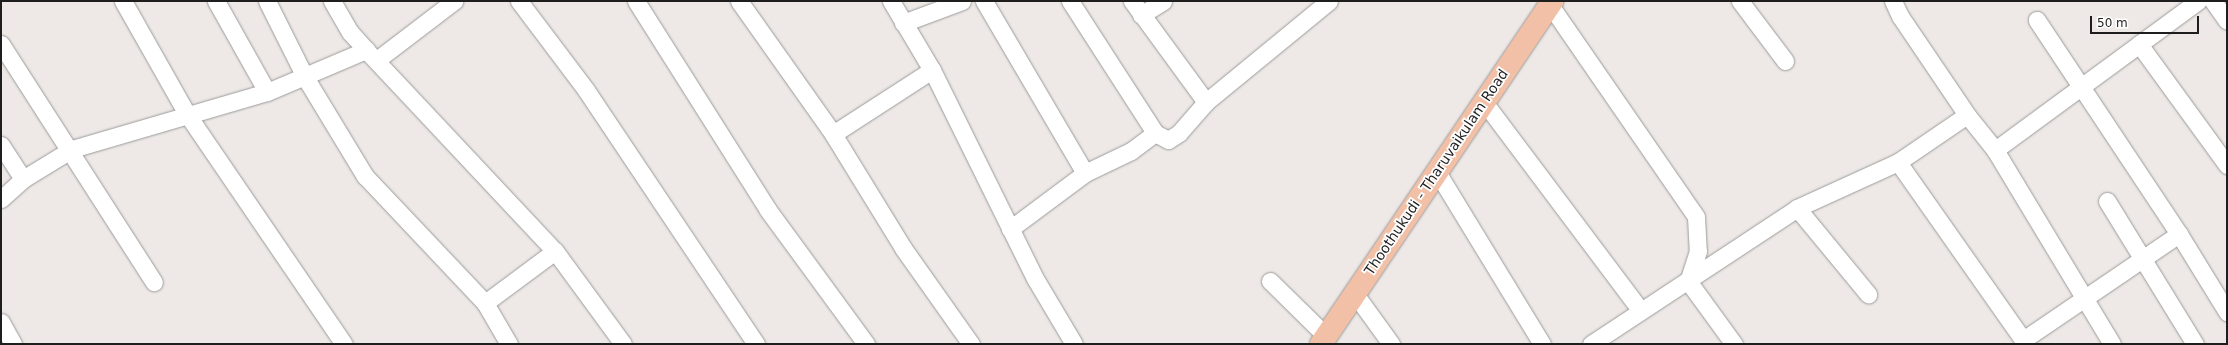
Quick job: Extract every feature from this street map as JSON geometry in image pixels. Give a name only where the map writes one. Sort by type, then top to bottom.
[{"type":"main road","name":"Thoothukudi - Tharuvaikulam Road","points":[[1324,340],[1551,3]]},
{"type":"street","points":[[123,1],[187,114],[344,344]]},
{"type":"street","points":[[216,1],[268,92]]},
{"type":"street","points":[[267,1],[305,77],[365,176],[486,303],[509,344]]},
{"type":"street","points":[[332,1],[350,32],[554,251],[623,344]]},
{"type":"street","points":[[518,1],[586,90],[756,344]]},
{"type":"street","points":[[636,1],[768,210],[866,344]]},
{"type":"street","points":[[739,1],[833,134],[903,248],[971,344]]},
{"type":"street","points":[[891,1],[932,70],[1010,229],[1074,344]]},
{"type":"street","points":[[903,23],[962,1]]},
{"type":"street","points":[[984,1],[1085,173]]},
{"type":"street","points":[[1070,1],[1155,133],[1168,140],[1179,133],[1206,102],[1329,1]]},
{"type":"street","points":[[1163,1],[1137,8],[1206,102]]},
{"type":"street","points":[[1740,1],[1785,61]]},
{"type":"street","points":[[1893,1],[1900,16],[1967,114],[1995,150],[2112,344]]},
{"type":"street","points":[[1995,150],[2198,1]]},
{"type":"street","points":[[2213,1],[2227,21]]},
{"type":"street","points":[[1,199],[23,179],[72,149],[187,114],[268,92],[305,77],[372,55],[451,2]]},
{"type":"street","points":[[1551,3],[1696,218],[1698,250],[1688,281]]},
{"type":"street","points":[[2037,20],[2179,234],[2227,312]]},
{"type":"street","points":[[1,44],[72,149],[154,282]]},
{"type":"street","points":[[2139,44],[2227,165]]},
{"type":"street","points":[[833,134],[932,70]]},
{"type":"street","points":[[1484,102],[1641,311]]},
{"type":"street","points":[[1591,344],[1797,208],[1898,162],[1967,114]]},
{"type":"street","points":[[1010,229],[1085,173],[1131,151],[1155,133]]},
{"type":"street","points":[[1,145],[23,179]]},
{"type":"street","points":[[1898,162],[2024,342],[2144,260],[2179,234]]},
{"type":"street","points":[[1437,172],[1542,344]]},
{"type":"street","points":[[2107,201],[2195,344]]},
{"type":"street","points":[[1797,208],[1868,294]]},
{"type":"street","points":[[486,303],[554,251]]},
{"type":"street","points":[[1270,281],[1324,340]]},
{"type":"street","points":[[1688,281],[1734,344]]},
{"type":"street","points":[[1355,294],[1391,344]]},
{"type":"street","points":[[1,322],[13,344]]}]
